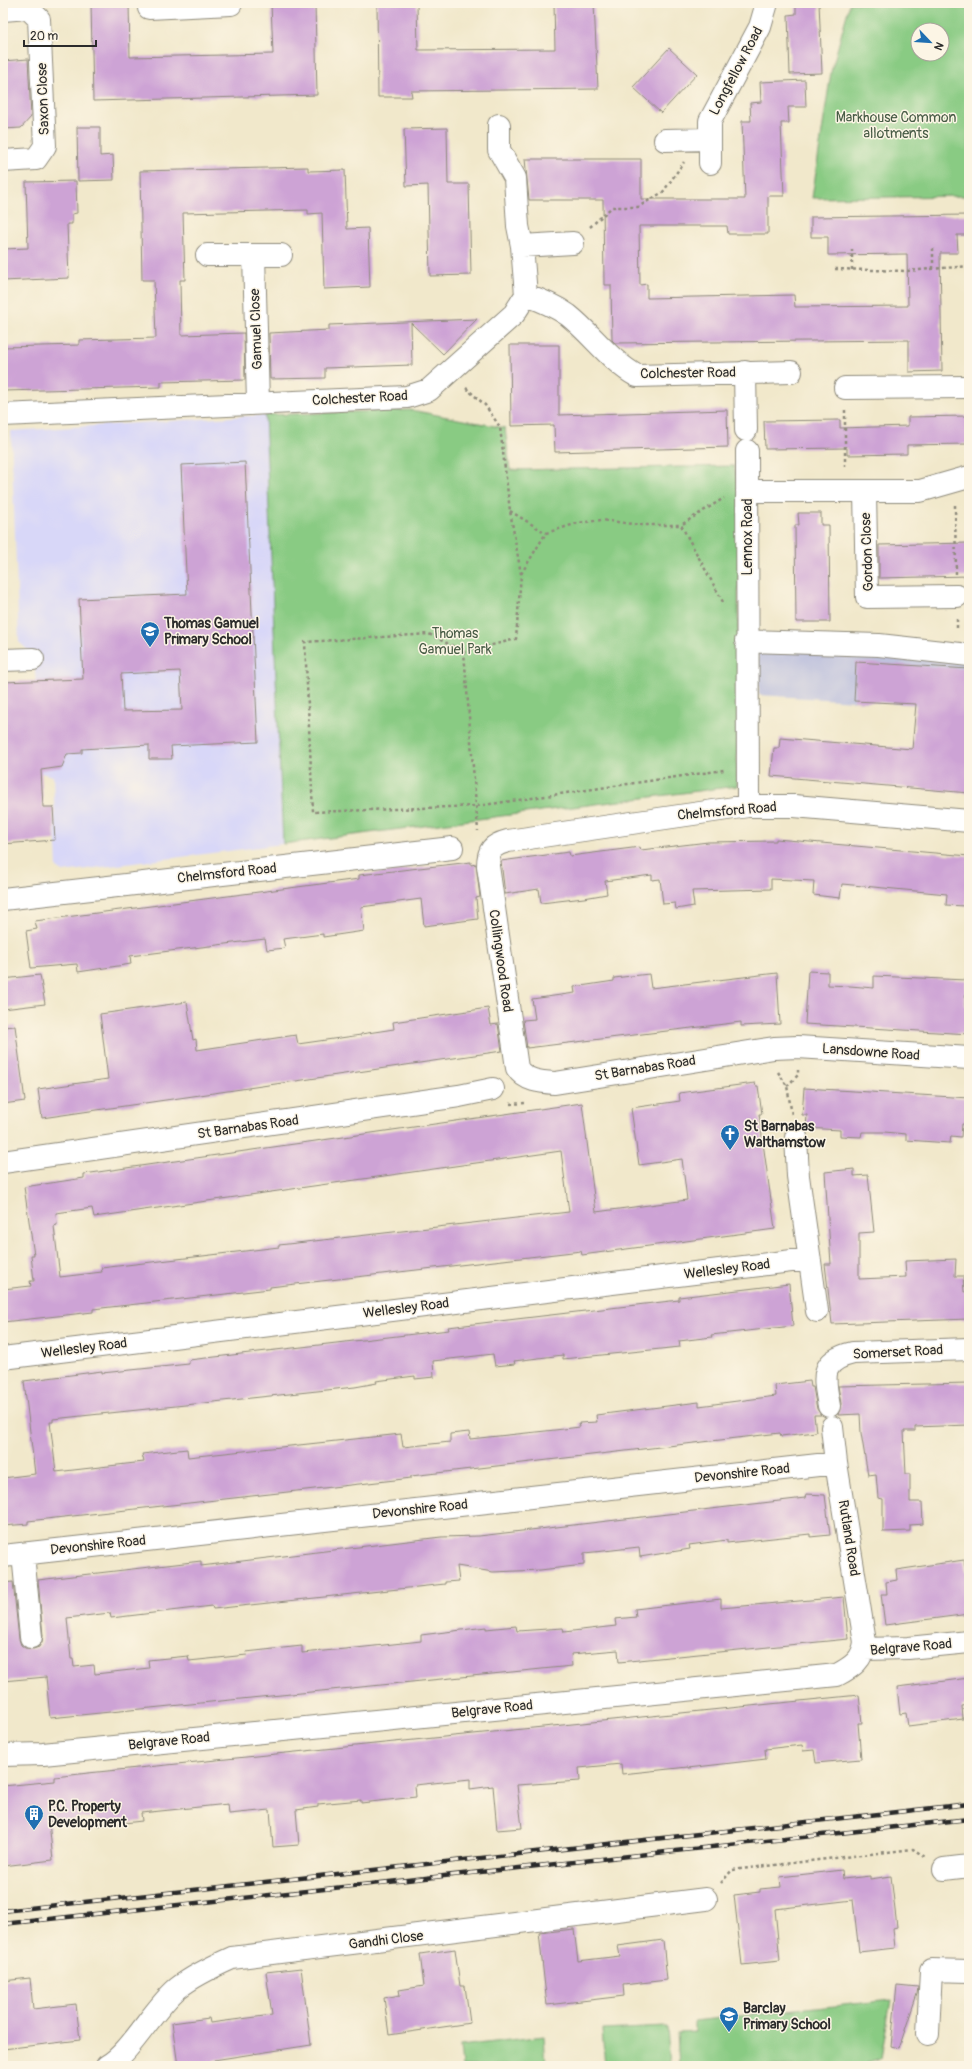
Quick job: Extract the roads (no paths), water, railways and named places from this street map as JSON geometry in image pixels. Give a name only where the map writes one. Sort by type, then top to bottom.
[{"type":"street","name":"Longfellow Road","points":[[666,140],[710,154],[710,121],[760,27],[767,3]]},
{"type":"street","points":[[149,8],[193,4],[231,4]]},
{"type":"street","name":"Saxon Close","points":[[3,10],[28,8],[39,18],[45,146],[36,159],[3,161]]},
{"type":"street","points":[[499,125],[499,150],[515,178],[518,226],[522,246],[526,295]]},
{"type":"street","points":[[522,246],[573,243]]},
{"type":"street","points":[[207,255],[280,255]]},
{"type":"street","name":"Gamuel Close","points":[[254,255],[258,403]]},
{"type":"street","name":"Colchester Road","points":[[3,415],[407,397],[429,390],[449,374],[514,314],[526,295],[548,303],[568,315],[625,369],[638,376],[745,372],[791,372]]},
{"type":"street","name":"Colchester Road","points":[[745,372],[747,490]]},
{"type":"street","points":[[844,388],[969,387]]},
{"type":"street","name":"Lennox Road","points":[[748,806],[746,641],[747,490],[920,491],[962,480]]},
{"type":"street","name":"Gordon Close","points":[[855,491],[867,597],[957,596]]},
{"type":"street","points":[[746,641],[879,645],[969,655]]},
{"type":"street","points":[[3,660],[33,659]]},
{"type":"street","name":"Chelmsford Road","points":[[484,844],[496,844],[508,840],[748,806],[794,806],[969,821]]},
{"type":"street","name":"Collingwood Road","points":[[484,844],[495,926],[517,1068],[519,1072]]},
{"type":"street","name":"Chelmsford Road","points":[[3,898],[452,848]]},
{"type":"street","name":"Lansdowne Road","points":[[774,1048],[798,1047],[969,1058]]},
{"type":"street","name":"St Barnabas Road","points":[[519,1072],[537,1082],[555,1083],[774,1048]]},
{"type":"street","name":"St Barnabas Road","points":[[3,1162],[459,1096],[493,1089]]},
{"type":"street","points":[[796,1137],[798,1176],[808,1259],[817,1311]]},
{"type":"street","name":"Wellesley Road","points":[[3,1358],[808,1259]]},
{"type":"street","name":"Somerset Road","points":[[830,1363],[836,1358],[854,1353],[969,1349]]},
{"type":"street","name":"Rutland Road","points":[[830,1363],[825,1378],[836,1463],[864,1632],[864,1649]]},
{"type":"street","name":"Devonshire Road","points":[[13,1555],[836,1463]]},
{"type":"street","points":[[13,1555],[31,1637]]},
{"type":"street","name":"Belgrave Road","points":[[3,1755],[12,1756],[50,1753],[837,1675],[856,1663],[864,1649],[908,1648],[969,1642]]},
{"type":"street","points":[[944,1869],[969,1866]]},
{"type":"street","name":"Gandhi Close","points":[[107,2066],[125,2050],[148,2021],[178,1988],[232,1958],[706,1899]]},
{"type":"street","points":[[928,2034],[931,1970],[969,1971]]},
{"type":"railway","points":[[3,1911],[969,1804]]},
{"type":"railway","points":[[3,1924],[969,1819]]},
{"type":"place","name":"Thomas Gamuel Primary School","points":[[150,648]]},
{"type":"place","name":"St Barnabas Walthamstow","points":[[730,1151]]},
{"type":"place","name":"P.C. Property Development","points":[[34,1831]]},
{"type":"place","name":"Barclay Primary School","points":[[729,2033]]},
{"type":"park label","name":"Markhouse Common allotments","points":[[896,126]]},
{"type":"park label","name":"Thomas Gamuel Park","points":[[455,642]]}]
